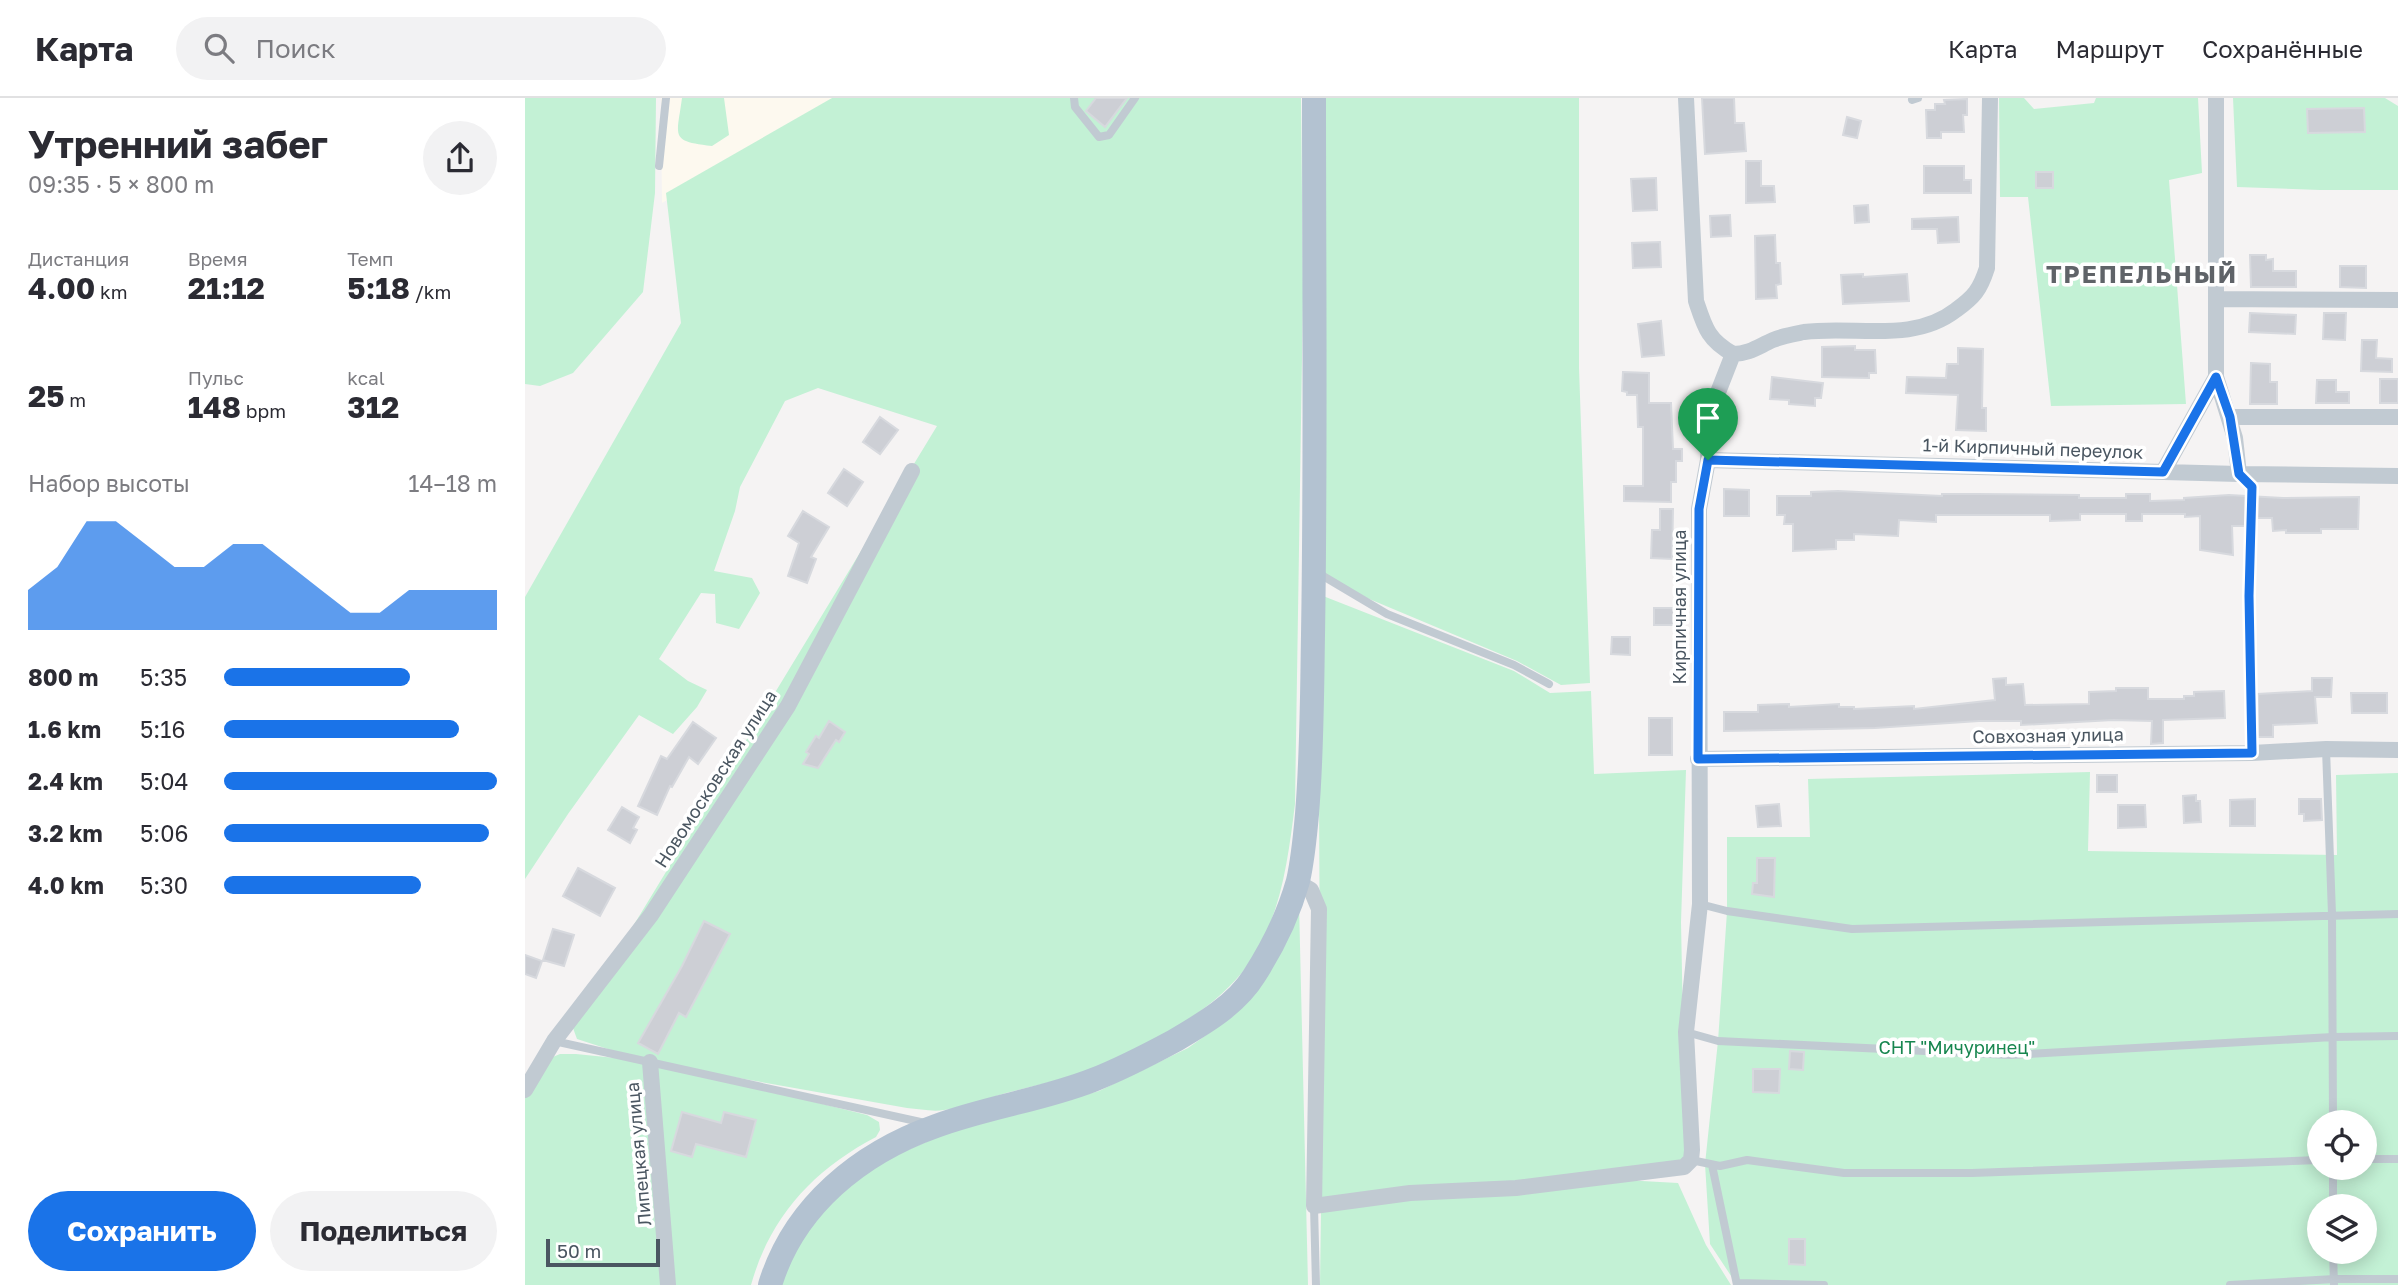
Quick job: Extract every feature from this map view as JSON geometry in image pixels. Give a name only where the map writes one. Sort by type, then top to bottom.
[{"type":"main road","points":[[770,1285],[787,1242],[801,1220],[824,1193],[871,1158],[935,1126],[1094,1080],[1150,1054],[1194,1029],[1225,1008],[1253,978],[1285,916],[1297,882],[1303,850],[1310,780],[1314,571],[1314,98]]},
{"type":"street","points":[[1686,98],[1696,301],[1706,332],[1718,346],[1733,354],[1745,354],[1775,339],[1806,332],[1871,331],[1930,326],[1973,297],[1982,284],[1987,268],[1990,98]]},
{"type":"street","points":[[2216,98],[2216,377],[2230,417],[2239,474]]},
{"type":"street","points":[[2217,299],[2398,300]]},
{"type":"street","name":"Кирпичная улица","points":[[1691,1160],[1686,1032],[1700,904],[1699,509],[1715,400],[1733,354]]},
{"type":"street","points":[[2163,472],[2216,377]]},
{"type":"street","points":[[2230,417],[2398,417]]},
{"type":"street","name":"1-й Кирпичный переулок","points":[[1708,460],[2398,476]]},
{"type":"street","name":"Новомосковская улица","points":[[525,1090],[554,1041],[651,915],[788,706],[912,471]]},
{"type":"street","name":"Совхозная улица","points":[[1698,759],[2398,750]]},
{"type":"street","points":[[1297,882],[1311,890],[1319,909],[1314,1206],[1410,1194],[1516,1188],[1684,1167],[1691,1160]]},
{"type":"street","name":"Липецкая улица","points":[[650,1062],[668,1285]]},
{"type":"lane","points":[[659,166],[666,98]]},
{"type":"lane","points":[[1074,98],[1075,107],[1099,136],[1104,137],[1109,135],[1135,98]]},
{"type":"lane","points":[[1314,571],[1387,614],[1514,664],[1549,684]]},
{"type":"lane","points":[[2326,749],[2332,914],[2333,1110]]},
{"type":"lane","points":[[1700,904],[1727,912],[1852,929],[2398,914]]},
{"type":"lane","points":[[1686,1032],[1718,1041],[2010,1055],[2333,1037],[2398,1036]]},
{"type":"lane","points":[[554,1041],[935,1126]]},
{"type":"lane","points":[[2377,1159],[2398,1159]]},
{"type":"lane","points":[[1691,1160],[1720,1166],[1747,1160],[1844,1173],[1972,1173],[2307,1160]]},
{"type":"lane","points":[[1712,1165],[1737,1284],[1824,1285]]},
{"type":"lane","points":[[1314,1206],[1316,1285]]},
{"type":"lane","points":[[2333,1264],[2334,1282]]},
{"type":"lane","points":[[2230,1285],[2398,1279]]},
{"type":"path","points":[[2239,474],[2252,487],[2249,596],[2252,753]]},
{"type":"shaded area","points":[[661,98],[846,98],[662,203]]},
{"type":"green space","points":[[525,98],[656,98],[655,193],[643,292],[573,373],[540,386],[525,384]]},
{"type":"green space","points":[[682,98],[724,98],[729,135],[712,146],[682,139],[678,129]]},
{"type":"green space","points":[[832,98],[1301,98],[1303,295],[1295,804],[1281,888],[1259,948],[1233,983],[1216,999],[1153,1041],[1109,1062],[1058,1080],[960,1107],[931,1111],[666,1065],[867,1115],[879,1122],[880,1130],[876,1137],[833,1164],[797,1198],[770,1238],[751,1285],[525,1285],[525,1092],[548,1059],[560,1054],[645,1061],[577,1039],[573,1028],[576,1020],[937,426],[818,388],[785,401],[740,487],[735,511],[714,571],[752,578],[760,593],[739,629],[716,623],[715,594],[701,593],[659,659],[688,681],[707,690],[697,707],[673,734],[639,715],[525,879],[525,597],[681,323],[666,193]]},
{"type":"green space","points":[[1321,98],[1579,98],[1579,368],[1590,683],[1561,685],[1517,661],[1324,580]]},
{"type":"green space","points":[[1999,98],[2024,98],[2034,109],[2094,103],[2096,98],[2198,98],[2202,173],[2169,180],[2186,404],[2051,406],[2028,197],[2000,197]]},
{"type":"green space","points":[[2233,98],[2385,98],[2398,106],[2398,190],[2237,187]]},
{"type":"green space","points":[[1318,594],[1514,671],[1550,693],[1591,691],[1594,774],[1686,770],[1681,922],[1685,1124],[1684,1156],[1680,1164],[1321,1199]]},
{"type":"green space","name":"СНТ \"Мичуринец\"","points":[[2090,772],[2088,851],[2337,855],[2336,775],[2398,773],[2398,1285],[1737,1285],[1710,1244],[1705,1164],[1718,1041],[1727,912],[1727,837],[1810,837],[1808,779]]},
{"type":"green space","points":[[1299,903],[1308,1285],[777,1285],[810,1217],[866,1168],[947,1133],[1099,1091],[1188,1048],[1233,1016]]},
{"type":"green space","points":[[1624,1180],[1678,1183],[1706,1245],[1731,1285],[1320,1285],[1321,1210],[1412,1198]]},
{"type":"building","points":[[1096,98],[1127,98],[1105,127],[1086,111]]},
{"type":"building","points":[[1702,98],[1734,98],[1735,123],[1744,123],[1746,151],[1705,154]]},
{"type":"building","points":[[1967,99],[1967,115],[1963,115],[1964,132],[1941,132],[1941,138],[1927,138],[1926,110],[1935,110],[1935,104],[1945,104],[1944,100]]},
{"type":"building","points":[[2364,108],[2365,132],[2308,133],[2307,109]]},
{"type":"building","points":[[1847,117],[1861,121],[1857,138],[1843,135]]},
{"type":"building","points":[[1746,161],[1761,161],[1761,186],[1774,186],[1775,202],[1746,203]]},
{"type":"building","points":[[1924,166],[1964,166],[1964,180],[1971,180],[1971,193],[1924,193]]},
{"type":"building","points":[[2036,172],[2053,172],[2053,188],[2036,188]]},
{"type":"building","points":[[1656,178],[1657,210],[1633,211],[1631,179]]},
{"type":"building","points":[[1868,205],[1869,222],[1855,223],[1854,206]]},
{"type":"building","points":[[1730,215],[1731,236],[1711,237],[1710,216]]},
{"type":"building","points":[[1958,217],[1959,242],[1938,243],[1937,229],[1912,229],[1912,219]]},
{"type":"building","points":[[1775,235],[1776,263],[1780,263],[1781,284],[1776,285],[1777,298],[1756,299],[1755,236]]},
{"type":"building","points":[[1660,242],[1661,267],[1633,268],[1632,243]]},
{"type":"building","points":[[2250,255],[2266,255],[2266,260],[2273,259],[2273,271],[2296,271],[2296,287],[2251,287]]},
{"type":"building","points":[[2340,266],[2366,266],[2366,288],[2340,287]]},
{"type":"building","points":[[1863,274],[1863,277],[1907,274],[1909,301],[1843,304],[1841,275]]},
{"type":"building","points":[[2250,313],[2296,315],[2295,334],[2249,332]]},
{"type":"building","points":[[2324,313],[2346,313],[2345,340],[2323,339]]},
{"type":"building","points":[[1661,321],[1664,355],[1642,357],[1638,324]]},
{"type":"building","points":[[2362,340],[2377,340],[2376,358],[2392,359],[2392,372],[2361,371]]},
{"type":"building","points":[[1855,346],[1855,350],[1875,350],[1876,373],[1869,373],[1869,378],[1822,377],[1822,347]]},
{"type":"building","points":[[1958,348],[1983,349],[1982,408],[1986,408],[1986,431],[1956,430],[1958,395],[1906,393],[1907,377],[1946,378],[1947,364],[1958,364]]},
{"type":"building","points":[[2251,363],[2270,364],[2270,382],[2277,382],[2277,404],[2250,404]]},
{"type":"building","points":[[1623,372],[1649,373],[1649,403],[1671,403],[1673,449],[1682,449],[1682,461],[1676,461],[1676,482],[1671,482],[1671,502],[1624,501],[1624,486],[1643,486],[1643,427],[1638,427],[1637,395],[1627,395],[1627,392],[1622,391]]},
{"type":"building","points":[[1772,377],[1823,383],[1821,398],[1815,398],[1815,406],[1770,399]]},
{"type":"building","points":[[2380,379],[2398,379],[2398,403],[2380,403]]},
{"type":"building","points":[[2317,380],[2336,380],[2336,392],[2349,392],[2349,403],[2316,403]]},
{"type":"building","points":[[880,417],[898,430],[880,454],[863,442]]},
{"type":"building","points":[[844,469],[863,482],[847,506],[828,493]]},
{"type":"building","points":[[1724,489],[1749,490],[1749,516],[1724,516]]},
{"type":"building","points":[[1811,492],[1942,496],[2079,495],[2079,498],[2126,498],[2126,494],[2150,494],[2150,501],[2229,495],[2283,498],[2359,497],[2358,529],[2286,533],[2286,530],[2273,531],[2272,518],[2246,518],[2246,526],[2232,526],[2233,555],[2200,550],[2200,516],[2142,514],[2142,521],[2126,521],[2126,514],[2080,514],[2080,520],[2050,521],[2050,515],[1936,515],[1936,522],[1899,520],[1898,536],[1854,534],[1854,540],[1836,540],[1836,549],[1793,551],[1793,524],[1784,524],[1785,515],[1777,515],[1777,496],[1811,496]]},
{"type":"building","points":[[1660,509],[1673,509],[1672,559],[1651,558],[1652,530],[1660,530]]},
{"type":"building","points":[[803,511],[829,527],[811,557],[816,559],[807,583],[788,576],[799,543],[788,536]]},
{"type":"building","points":[[1654,608],[1674,608],[1673,625],[1654,625]]},
{"type":"building","points":[[1612,637],[1630,637],[1630,655],[1611,654]]},
{"type":"building","points":[[2006,678],[2006,685],[2023,684],[2025,705],[2089,704],[2089,692],[2116,691],[2116,688],[2148,688],[2148,699],[2184,699],[2184,696],[2194,696],[2194,692],[2224,691],[2225,718],[2163,720],[2163,743],[2151,744],[2152,721],[2113,720],[2021,725],[2021,721],[1979,721],[1875,728],[1724,731],[1724,712],[1758,712],[1758,705],[1789,704],[1789,707],[1839,704],[1839,707],[1854,709],[1914,706],[1914,709],[1995,700],[1993,679]]},
{"type":"building","points":[[2312,678],[2332,678],[2331,697],[2315,697],[2317,723],[2273,725],[2273,737],[2258,737],[2258,694],[2312,691]]},
{"type":"building","points":[[2351,693],[2387,693],[2387,713],[2352,713]]},
{"type":"building","points":[[1649,718],[1672,718],[1672,755],[1649,755]]},
{"type":"building","points":[[829,721],[845,732],[839,742],[836,740],[818,768],[803,764],[809,754],[806,752]]},
{"type":"building","points":[[693,722],[716,738],[698,764],[689,757],[672,787],[670,786],[657,815],[638,806],[661,756],[667,759]]},
{"type":"building","points":[[2097,775],[2117,775],[2117,792],[2097,792]]},
{"type":"building","points":[[2196,795],[2196,801],[2200,801],[2201,822],[2184,823],[2183,796]]},
{"type":"building","points":[[2255,799],[2255,826],[2230,826],[2230,800]]},
{"type":"building","points":[[2299,799],[2321,799],[2322,820],[2304,821],[2304,814],[2299,814]]},
{"type":"building","points":[[1779,804],[1781,826],[1758,827],[1756,806]]},
{"type":"building","points":[[2118,805],[2145,805],[2146,827],[2118,828]]},
{"type":"building","points":[[622,807],[639,817],[633,828],[637,830],[630,843],[608,830]]},
{"type":"building","points":[[1757,858],[1775,858],[1774,897],[1752,894],[1753,883],[1757,883]]},
{"type":"building","points":[[578,868],[615,888],[600,916],[563,896]]},
{"type":"building","points":[[704,921],[730,934],[686,1017],[679,1013],[658,1054],[638,1043]]},
{"type":"building","points":[[553,929],[574,935],[564,966],[543,960]]},
{"type":"building","points":[[525,955],[542,961],[536,978],[525,974]]},
{"type":"building","points":[[1790,1051],[1804,1052],[1803,1070],[1789,1069]]},
{"type":"building","points":[[1753,1069],[1780,1069],[1779,1093],[1753,1092]]},
{"type":"building","points":[[682,1112],[721,1123],[724,1112],[756,1120],[746,1157],[696,1144],[692,1157],[671,1151]]},
{"type":"building","points":[[1789,1239],[1805,1239],[1805,1265],[1789,1264]]},
{"type":"district","name":"ТРЕПЕЛЬНЫЙ","points":[[2142,275]]},
{"type":"route","points":[[2216,377],[2235,438],[2239,474],[2252,487],[2249,596],[2252,753],[1698,759],[1699,509],[1708,460],[2163,472],[2216,377]]}]
